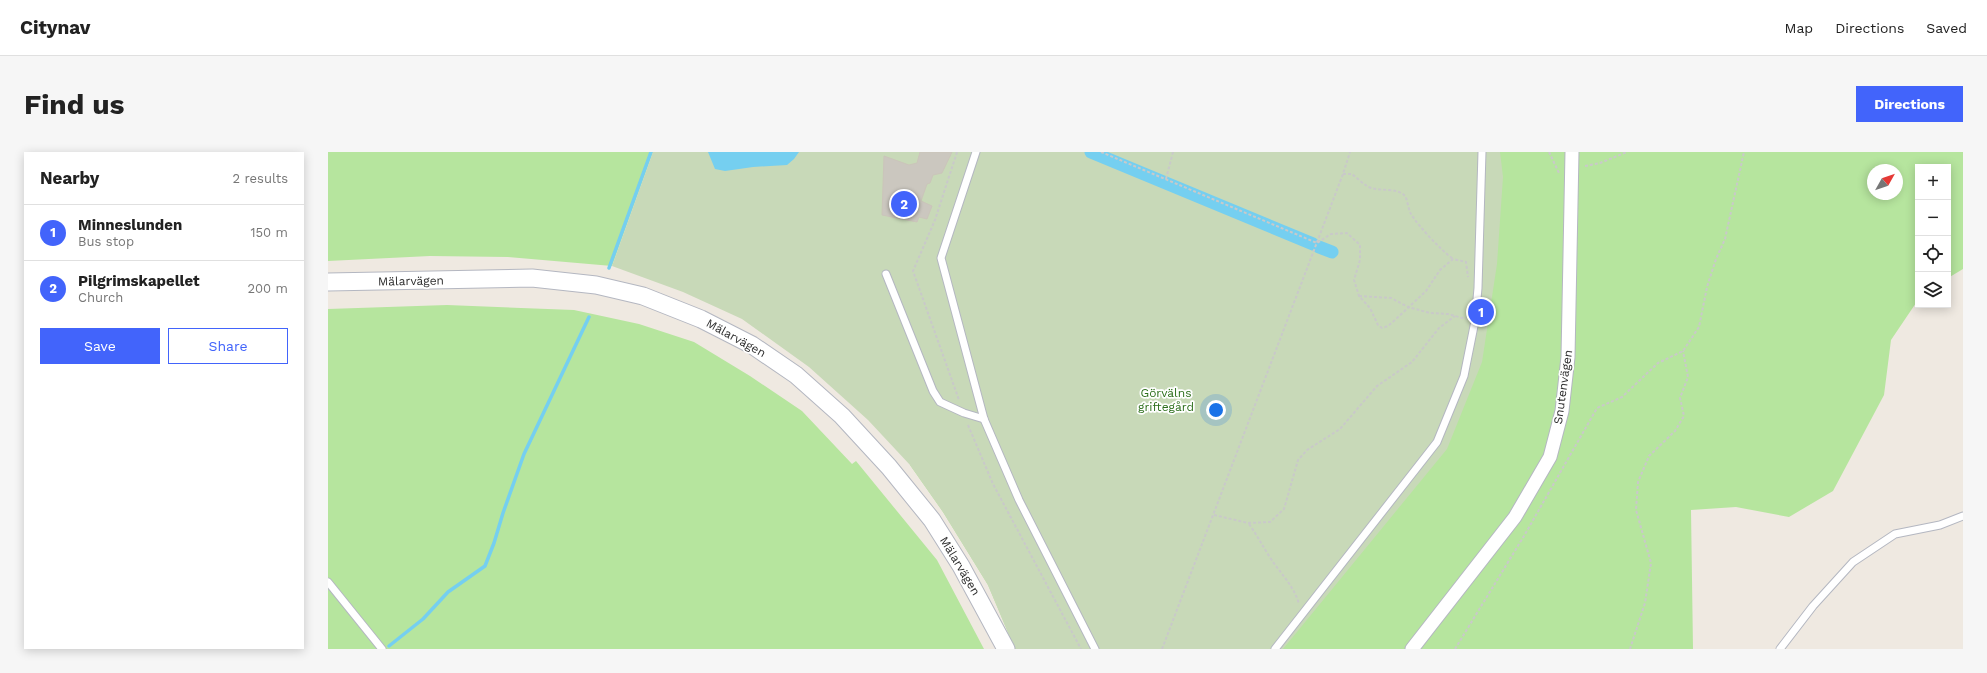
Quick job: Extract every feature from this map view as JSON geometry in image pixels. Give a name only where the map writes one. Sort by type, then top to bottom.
[{"type":"street","name":"Snutenvägen","points":[[1412,649],[1515,517],[1550,457],[1562,411],[1568,357],[1572,152]]},
{"type":"street","name":"Mälarvägen","points":[[328,282],[532,278],[596,285],[643,296],[701,319],[752,345],[796,375],[842,416],[889,467],[932,520],[961,566],[1006,649]]},
{"type":"lane","points":[[976,152],[941,258],[984,419],[1019,500],[1095,649]]},
{"type":"lane","points":[[1275,649],[1437,442],[1464,376],[1475,321],[1478,288],[1482,152]]},
{"type":"lane","points":[[886,274],[933,391],[940,402],[964,413],[984,419]]},
{"type":"lane","points":[[1780,649],[1813,606],[1853,562],[1895,534],[1940,525],[1963,516]]},
{"type":"lane","points":[[328,582],[382,649]]},
{"type":"path","points":[[1101,152],[1317,243]]},
{"type":"path","points":[[1166,179],[1173,152]]},
{"type":"path","points":[[1162,649],[1317,243],[1350,152]]},
{"type":"path","points":[[1571,169],[1600,163],[1627,152]]},
{"type":"path","points":[[1455,649],[1524,536],[1597,408],[1622,397],[1658,363],[1683,351],[1699,327],[1707,287],[1716,259],[1725,239],[1744,152]]},
{"type":"path","points":[[1343,174],[1352,174],[1367,186],[1381,190],[1395,190],[1405,197],[1411,214],[1436,242],[1441,250],[1453,259],[1466,262],[1468,281]]},
{"type":"path","points":[[1317,243],[1331,234],[1347,233],[1360,244],[1360,260],[1354,280],[1359,296],[1370,308],[1378,325],[1382,328],[1388,326],[1426,291],[1440,270],[1453,259]]},
{"type":"path","points":[[1359,296],[1391,298],[1408,307],[1430,313],[1455,316],[1475,321]]},
{"type":"path","points":[[1214,515],[1248,523],[1270,522],[1284,509],[1298,460],[1307,450],[1340,429],[1377,386],[1412,362],[1439,328],[1455,316]]},
{"type":"path","points":[[1630,649],[1645,603],[1651,563],[1636,510],[1638,482],[1648,456],[1675,431],[1684,416],[1680,398],[1688,377],[1683,351]]},
{"type":"path","points":[[1248,523],[1264,545],[1270,558],[1295,591],[1302,615]]},
{"type":"green space","points":[[328,152],[653,152],[612,266],[508,257],[430,256],[328,261]]},
{"type":"green space","name":"Görvälns griftegård","points":[[653,152],[1500,152],[1503,177],[1497,264],[1482,362],[1447,449],[1283,649],[1015,649],[988,585],[943,512],[910,465],[868,420],[809,367],[742,319],[683,292],[612,266]]},
{"type":"green space","points":[[1105,152],[1963,152],[1963,269],[1951,276],[1951,164],[1915,164],[1915,304],[1891,340],[1884,395],[1833,491],[1789,517],[1736,507],[1691,510],[1693,649],[1015,649],[988,585],[943,512],[910,465]]},
{"type":"green space","points":[[447,305],[574,310],[639,324],[694,342],[750,376],[802,411],[852,464],[856,461],[937,560],[984,649],[328,649],[328,309]]},
{"type":"water","points":[[708,152],[799,152],[787,165],[753,167],[725,171],[715,169]]},
{"type":"building","points":[[920,152],[952,152],[942,173],[933,175],[930,183],[927,184],[921,201],[932,206],[927,219],[919,217],[917,222],[882,215],[884,156],[909,165],[917,163]]},
{"type":"waterway","points":[[609,268],[651,152]]},
{"type":"waterway","points":[[1091,152],[1313,244]]},
{"type":"waterway","points":[[1319,247],[1332,252]]},
{"type":"waterway","points":[[389,646],[423,619],[448,592],[485,566],[524,454],[589,317]]},
{"type":"place","name":"Pilgrimskapellet","points":[[904,204]]},
{"type":"place","name":"Minneslunden","points":[[1481,312]]}]
